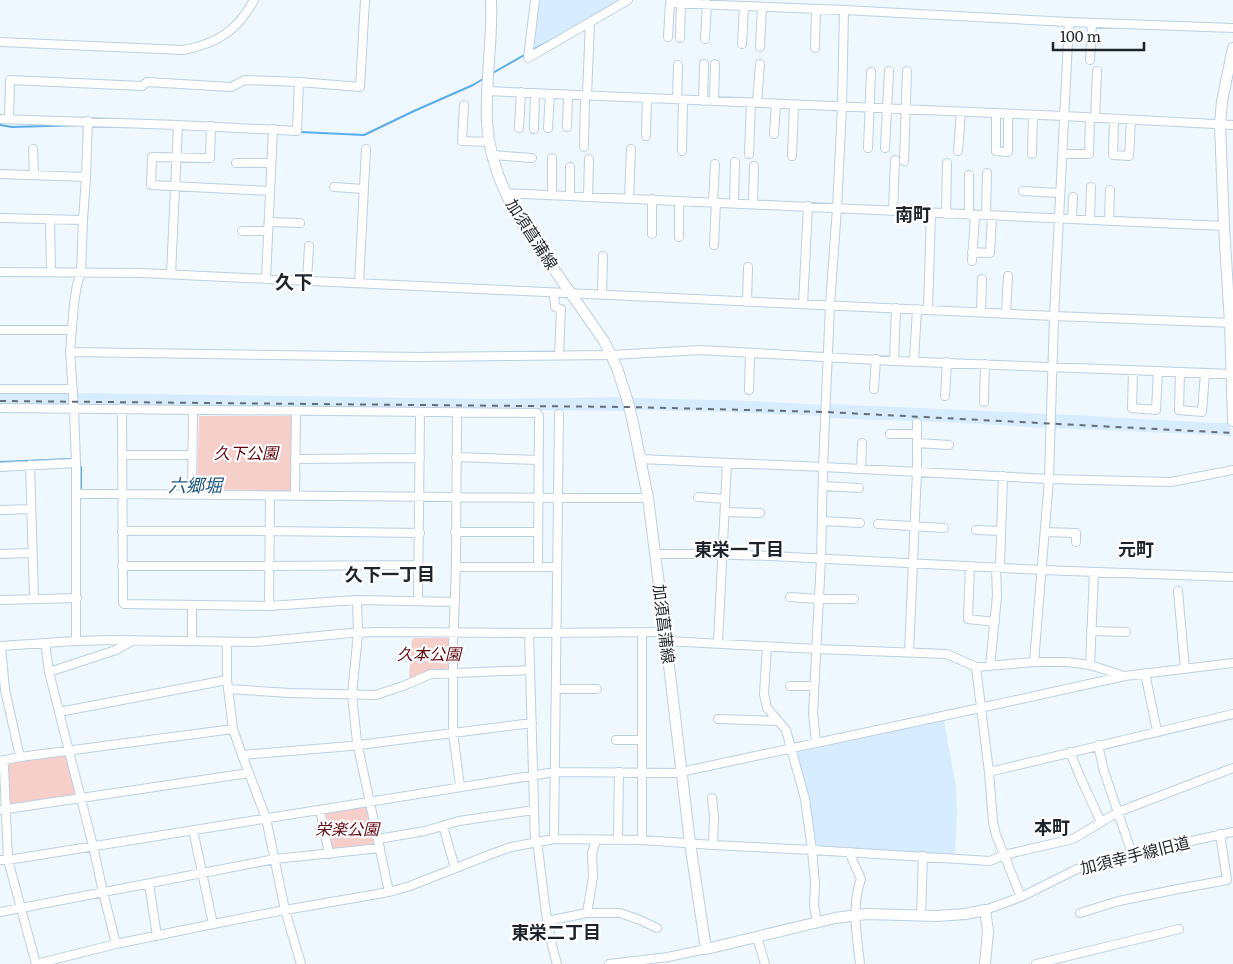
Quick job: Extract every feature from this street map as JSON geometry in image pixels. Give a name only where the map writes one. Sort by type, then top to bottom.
[{"type":"main road","name":"加須菖蒲線","points":[[491,0],[487,120],[492,155],[499,178],[521,222],[599,333],[612,355],[628,402],[648,498],[690,843],[706,949]]},
{"type":"main road","points":[[1233,48],[1230,74],[1222,100],[1220,125],[1232,323],[1233,419]]},
{"type":"main road","points":[[706,949],[855,914],[950,916],[985,910],[988,931],[985,964]]},
{"type":"street","points":[[0,42],[183,50],[199,47],[226,34],[239,22],[254,0]]},
{"type":"street","points":[[9,119],[10,80],[142,86],[148,82],[231,87],[245,80],[360,87],[365,0]]},
{"type":"street","points":[[535,0],[528,58],[628,0]]},
{"type":"street","points":[[668,37],[670,3],[1233,28]]},
{"type":"street","points":[[680,38],[681,3]]},
{"type":"street","points":[[705,39],[707,4]]},
{"type":"street","points":[[742,44],[744,6]]},
{"type":"street","points":[[760,47],[762,7]]},
{"type":"street","points":[[815,48],[816,9]]},
{"type":"street","points":[[816,743],[813,713],[814,686],[821,559],[830,305],[842,107],[844,10]]},
{"type":"street","points":[[584,146],[590,22]]},
{"type":"street","points":[[1034,662],[1049,479],[1058,218],[1069,22]]},
{"type":"street","points":[[1090,60],[1092,23]]},
{"type":"street","points":[[703,100],[704,64]]},
{"type":"street","points":[[714,101],[715,64]]},
{"type":"street","points":[[749,154],[760,64]]},
{"type":"street","points":[[678,65],[682,151]]},
{"type":"street","points":[[885,148],[889,71]]},
{"type":"street","points":[[904,161],[907,71]]},
{"type":"street","points":[[1062,154],[1089,154],[1097,71]]},
{"type":"street","points":[[868,148],[870,72]]},
{"type":"street","points":[[0,119],[88,121],[297,131],[299,82]]},
{"type":"street","points":[[487,91],[1233,125]]},
{"type":"street","points":[[520,128],[521,92]]},
{"type":"street","points":[[534,129],[535,93]]},
{"type":"street","points":[[548,128],[550,94]]},
{"type":"street","points":[[567,127],[568,95]]},
{"type":"street","points":[[646,136],[647,98]]},
{"type":"street","points":[[774,134],[776,104]]},
{"type":"street","points":[[464,105],[463,141],[490,142]]},
{"type":"street","points":[[792,156],[794,105]]},
{"type":"street","points":[[958,151],[961,112]]},
{"type":"street","points":[[996,114],[996,151],[1008,152],[1008,114]]},
{"type":"street","points":[[1032,154],[1033,115]]},
{"type":"street","points":[[1114,119],[1113,155],[1129,156],[1131,120]]},
{"type":"street","points":[[76,641],[76,463],[70,352],[74,304],[81,272],[88,121]]},
{"type":"street","points":[[171,274],[178,125]]},
{"type":"street","points":[[211,126],[210,158],[152,157],[151,185],[270,191]]},
{"type":"street","points":[[266,279],[273,129]]},
{"type":"street","points":[[629,198],[631,148]]},
{"type":"street","points":[[33,149],[34,175]]},
{"type":"street","points":[[359,283],[366,149]]},
{"type":"street","points":[[492,155],[532,158]]},
{"type":"street","points":[[552,158],[552,195]]},
{"type":"street","points":[[588,197],[589,159]]},
{"type":"street","points":[[893,211],[895,160]]},
{"type":"street","points":[[734,203],[735,162]]},
{"type":"street","points":[[236,163],[271,163]]},
{"type":"street","points":[[946,214],[947,163]]},
{"type":"street","points":[[714,245],[715,164]]},
{"type":"street","points":[[753,204],[754,166]]},
{"type":"street","points":[[570,167],[570,196]]},
{"type":"street","points":[[972,252],[990,253],[987,172]]},
{"type":"street","points":[[0,174],[86,177]]},
{"type":"street","points":[[969,175],[972,215],[972,261]]},
{"type":"street","points":[[334,187],[364,189]]},
{"type":"street","points":[[1090,220],[1091,187]]},
{"type":"street","points":[[1109,221],[1110,190]]},
{"type":"street","points":[[1023,191],[1060,193]]},
{"type":"street","points":[[505,193],[1058,218],[1227,229]]},
{"type":"street","points":[[1072,219],[1073,197]]},
{"type":"street","points":[[652,200],[652,234]]},
{"type":"street","points":[[678,237],[679,201]]},
{"type":"street","points":[[803,304],[808,206]]},
{"type":"street","points":[[928,309],[931,213]]},
{"type":"street","points":[[0,218],[83,220]]},
{"type":"street","points":[[50,219],[51,272]]},
{"type":"street","points":[[268,222],[300,223]]},
{"type":"street","points":[[242,231],[268,231]]},
{"type":"street","points":[[307,281],[309,246]]},
{"type":"street","points":[[602,295],[603,256]]},
{"type":"street","points":[[747,302],[748,267]]},
{"type":"street","points":[[0,272],[171,274],[1232,323]]},
{"type":"street","points":[[1006,314],[1008,276]]},
{"type":"street","points":[[981,312],[982,279]]},
{"type":"street","points":[[554,293],[555,307],[561,309],[559,355]]},
{"type":"street","points":[[894,360],[896,308]]},
{"type":"street","points":[[914,361],[918,309]]},
{"type":"street","points":[[0,330],[71,330]]},
{"type":"street","points":[[70,352],[396,357],[612,355],[700,350],[1232,374]]},
{"type":"street","points":[[749,390],[750,352]]},
{"type":"street","points":[[874,389],[876,359]]},
{"type":"street","points":[[945,396],[947,362]]},
{"type":"street","points":[[984,402],[985,364]]},
{"type":"street","points":[[1133,370],[1132,408],[1156,410],[1158,371]]},
{"type":"street","points":[[1180,372],[1179,410],[1202,412],[1205,373]]},
{"type":"street","points":[[0,389],[73,389]]},
{"type":"street","points":[[0,408],[537,413],[539,416],[538,567]]},
{"type":"street","points":[[122,408],[122,566],[124,604],[269,606],[357,600],[455,602]]},
{"type":"street","points":[[192,494],[193,410]]},
{"type":"street","points":[[295,496],[296,411]]},
{"type":"street","points":[[418,601],[420,413]]},
{"type":"street","points":[[457,413],[453,733],[460,786]]},
{"type":"street","points":[[554,839],[559,414]]},
{"type":"street","points":[[909,652],[918,423]]},
{"type":"street","points":[[890,434],[917,434]]},
{"type":"street","points":[[861,469],[862,443]]},
{"type":"street","points":[[917,443],[949,445]]},
{"type":"street","points":[[122,455],[192,455]]},
{"type":"street","points":[[456,457],[538,460]]},
{"type":"street","points":[[295,458],[420,458]]},
{"type":"street","points":[[640,459],[1049,479],[1171,482],[1233,470]]},
{"type":"street","points":[[0,467],[76,463]]},
{"type":"street","points":[[718,644],[727,463]]},
{"type":"street","points":[[30,465],[34,598]]},
{"type":"street","points":[[990,666],[997,596],[1003,476]]},
{"type":"street","points":[[823,486],[859,488]]},
{"type":"street","points":[[76,494],[648,498]]},
{"type":"street","points":[[269,606],[270,496]]},
{"type":"street","points":[[698,497],[726,499]]},
{"type":"street","points":[[0,510],[31,509]]},
{"type":"street","points":[[725,512],[760,513]]},
{"type":"street","points":[[822,521],[860,523]]},
{"type":"street","points":[[878,524],[944,528]]},
{"type":"street","points":[[976,530],[1001,531]]},
{"type":"street","points":[[122,531],[420,533]]},
{"type":"street","points":[[455,532],[538,532]]},
{"type":"street","points":[[1045,532],[1076,533],[1076,542]]},
{"type":"street","points":[[0,554],[32,553]]},
{"type":"street","points":[[655,554],[723,555],[1233,577]]},
{"type":"street","points":[[122,566],[419,565]]},
{"type":"street","points":[[970,566],[968,619],[995,622]]},
{"type":"street","points":[[456,567],[557,567]]},
{"type":"street","points":[[1090,665],[1094,572]]},
{"type":"street","points":[[1178,591],[1184,669]]},
{"type":"street","points":[[0,600],[77,595]]},
{"type":"street","points":[[790,597],[854,600]]},
{"type":"street","points":[[357,600],[358,633],[352,695],[357,745],[389,892]]},
{"type":"street","points":[[192,605],[192,642]]},
{"type":"street","points":[[1091,631],[1126,632]]},
{"type":"street","points":[[20,757],[3,690],[0,646],[76,641],[271,641],[358,633],[454,632],[529,634],[642,632],[718,644],[948,654],[976,667],[1034,662],[1067,662],[1090,665],[1124,676]]},
{"type":"street","points":[[642,632],[642,840]]},
{"type":"street","points":[[529,634],[536,842],[551,945],[557,964]]},
{"type":"street","points":[[48,672],[116,650],[134,640]]},
{"type":"street","points":[[227,642],[227,680],[233,729],[266,818],[285,910],[301,964]]},
{"type":"street","points":[[45,643],[48,672],[116,944]]},
{"type":"street","points":[[767,646],[764,694],[767,708],[786,730],[807,808],[815,884],[814,906],[817,922]]},
{"type":"street","points":[[4,860],[533,774],[555,772],[681,772],[1124,676],[1233,663]]},
{"type":"street","points":[[976,667],[993,822],[996,835],[1021,897]]},
{"type":"street","points":[[228,689],[290,693],[380,694],[403,686],[427,674],[530,670]]},
{"type":"street","points":[[1145,673],[1156,732]]},
{"type":"street","points":[[58,712],[227,680]]},
{"type":"street","points":[[790,686],[814,686]]},
{"type":"street","points":[[556,690],[597,689]]},
{"type":"street","points":[[989,772],[1233,714]]},
{"type":"street","points":[[718,719],[778,721]]},
{"type":"street","points":[[242,755],[357,745],[532,723]]},
{"type":"street","points":[[233,729],[1,761],[4,767],[4,860],[22,909],[36,964],[116,944],[212,924],[389,892],[410,886],[511,847],[554,839],[642,840],[713,846],[990,861],[1004,855],[1073,839],[1118,812],[1233,768]]},
{"type":"street","points":[[616,740],[642,740]]},
{"type":"street","points":[[1098,745],[1104,771],[1132,854]]},
{"type":"street","points":[[1070,752],[1101,822]]},
{"type":"street","points":[[618,839],[619,772]]},
{"type":"street","points":[[3,810],[248,773]]},
{"type":"street","points":[[712,798],[714,817],[713,846]]},
{"type":"street","points":[[320,810],[329,854]]},
{"type":"street","points":[[378,839],[425,831],[459,821],[534,810]]},
{"type":"street","points":[[443,826],[455,868]]},
{"type":"street","points":[[193,830],[212,924]]},
{"type":"street","name":"加須幸手線旧道","points":[[985,910],[1021,897],[1078,869],[1109,859],[1233,832]]},
{"type":"street","points":[[1080,913],[1119,901],[1227,880],[1220,834]]},
{"type":"street","points":[[587,913],[593,877],[592,853],[596,840]]},
{"type":"street","points":[[0,912],[275,859],[380,848]]},
{"type":"street","points":[[849,852],[861,879],[855,914],[860,964]]},
{"type":"street","points":[[920,916],[923,856]]},
{"type":"street","points":[[149,884],[157,936]]},
{"type":"street","points":[[547,921],[587,913],[620,913],[657,928]]},
{"type":"street","points":[[1036,964],[1179,929]]},
{"type":"street","points":[[757,937],[765,964]]},
{"type":"street","points":[[609,964],[668,957],[706,949]]},
{"type":"shaded area","points":[[538,0],[622,0],[536,51],[531,47]]},
{"type":"shaded area","points":[[0,392],[69,392],[69,406],[0,405]]},
{"type":"shaded area","points":[[77,393],[488,399],[622,397],[626,411],[78,406]]},
{"type":"shaded area","points":[[632,398],[824,405],[824,416],[633,410]]},
{"type":"shaded area","points":[[828,404],[1047,414],[1047,425],[1045,428],[828,418]]},
{"type":"shaded area","points":[[1054,414],[1230,423],[1231,437],[1053,428]]},
{"type":"shaded area","points":[[944,720],[956,787],[955,855],[814,845],[795,753]]},
{"type":"green space","name":"久下公園","points":[[199,416],[291,416],[292,493],[253,493],[253,490],[206,489],[206,492],[197,492]]},
{"type":"green space","name":"久本公園","points":[[414,638],[450,638],[451,668],[425,672],[411,679],[409,677],[412,640]]},
{"type":"green space","points":[[63,754],[67,756],[76,792],[75,795],[9,804],[7,768],[9,765],[15,761]]},
{"type":"green space","name":"栄楽公園","points":[[365,807],[368,809],[375,843],[373,845],[330,849],[323,816],[325,814]]},
{"type":"waterway","points":[[533,50],[550,41]]},
{"type":"waterway","points":[[491,74],[526,54]]},
{"type":"waterway","points":[[300,132],[364,135],[483,79]]},
{"type":"waterway","points":[[0,125],[12,127],[81,125]]},
{"type":"waterway","name":"六郷堀","points":[[0,462],[70,459]]},
{"type":"waterway","name":"六郷堀","points":[[81,467],[81,488]]},
{"type":"waterway","name":"六郷堀","points":[[125,498],[172,498]]},
{"type":"waterway","name":"六郷堀","points":[[279,499],[339,500]]},
{"type":"waterway","name":"六郷堀","points":[[425,501],[447,501]]},
{"type":"railway","points":[[0,401],[629,407],[826,412],[1233,433]]},
{"type":"district","name":"南町","points":[[913,215]]},
{"type":"district","name":"久下","points":[[294,282]]},
{"type":"district","name":"東栄一丁目","points":[[739,550]]},
{"type":"district","name":"元町","points":[[1136,550]]},
{"type":"district","name":"久下一丁目","points":[[390,575]]},
{"type":"district","name":"本町","points":[[1052,828]]},
{"type":"district","name":"東栄二丁目","points":[[556,933]]}]
